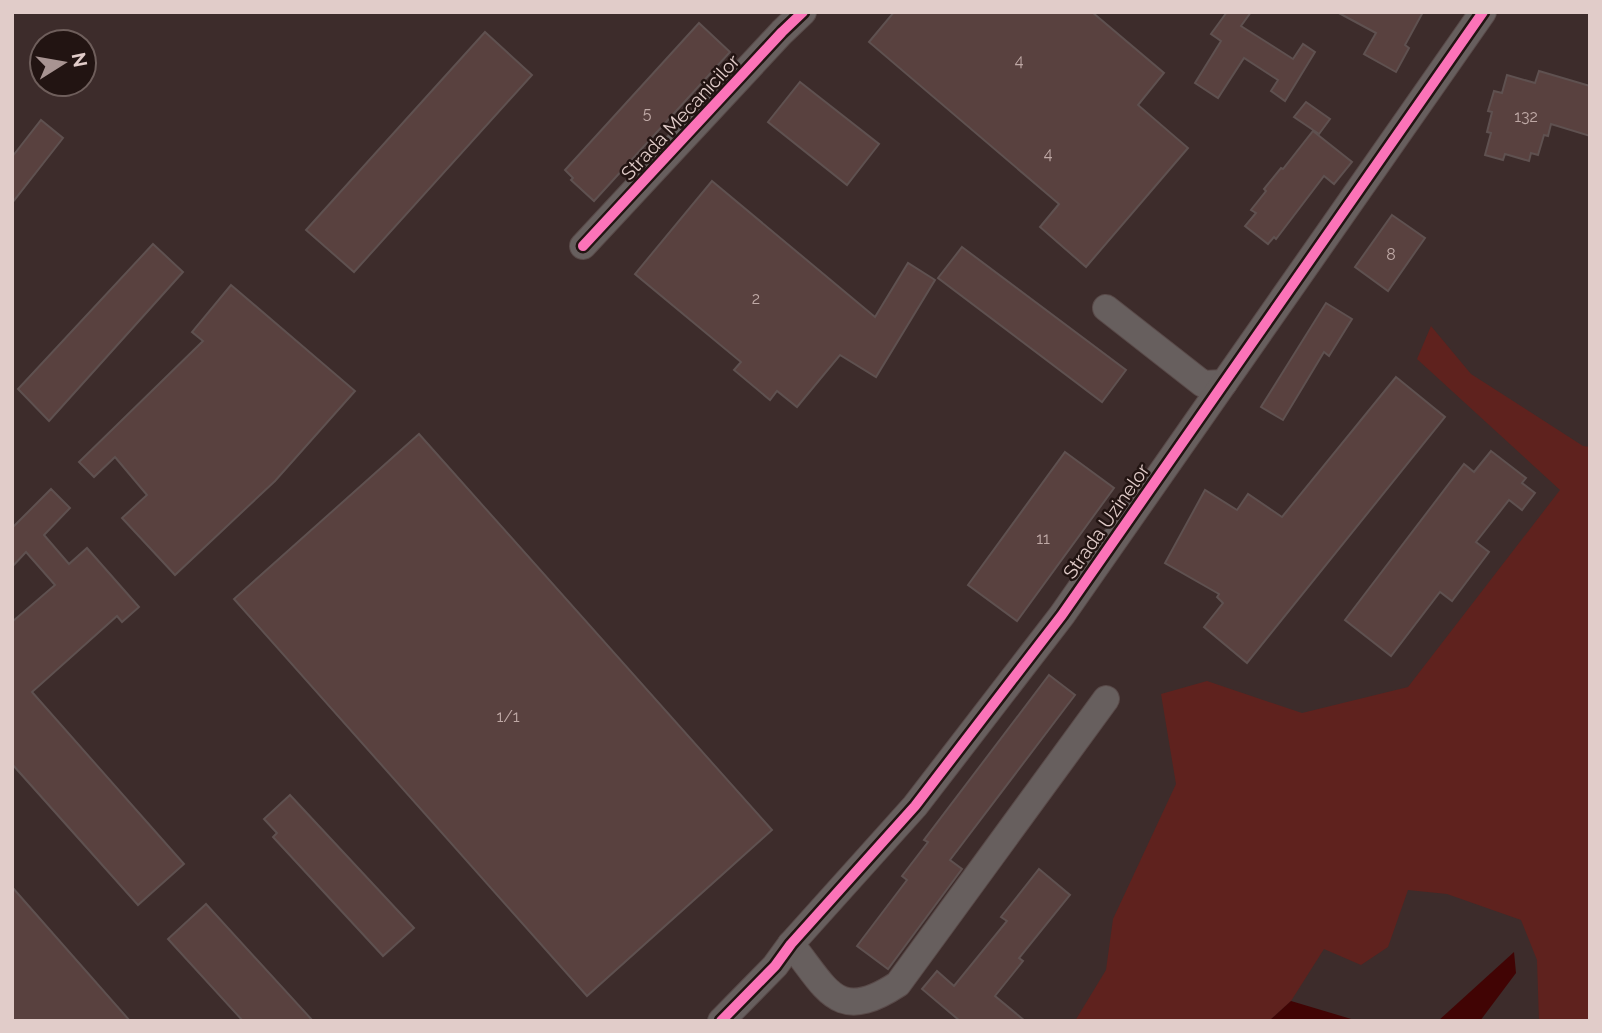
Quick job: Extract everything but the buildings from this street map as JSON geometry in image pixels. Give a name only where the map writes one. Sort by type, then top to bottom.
[{"type":"street","name":"Strada Mecanicilor","points":[[583,246],[803,12]]},
{"type":"street","name":"Strada Uzinelor","points":[[721,1021],[775,965],[915,806],[1062,615],[1483,12]]},
{"type":"street","points":[[1105,308],[1203,384],[1224,383]]},
{"type":"street","points":[[791,944],[833,996],[850,1003],[867,1000],[898,984],[1106,699]]},
{"type":"shaded area","points":[[1431,326],[1471,374],[1583,446],[1590,447],[1590,1021],[1539,1021],[1537,960],[1521,920],[1447,894],[1408,890],[1388,947],[1361,965],[1324,949],[1291,1001],[1269,1021],[1075,1021],[1106,970],[1113,919],[1176,784],[1161,694],[1207,681],[1302,713],[1408,687],[1560,490],[1417,359]]},
{"type":"shaded area","points":[[1514,952],[1516,973],[1480,1021],[1438,1021]]},
{"type":"shaded area","points":[[1291,1001],[1358,1021],[1269,1021]]},
{"type":"cycle path","points":[[583,246],[803,12]]},
{"type":"cycle path","points":[[721,1021],[775,966],[791,944],[915,806],[1062,615],[1483,12]]}]
